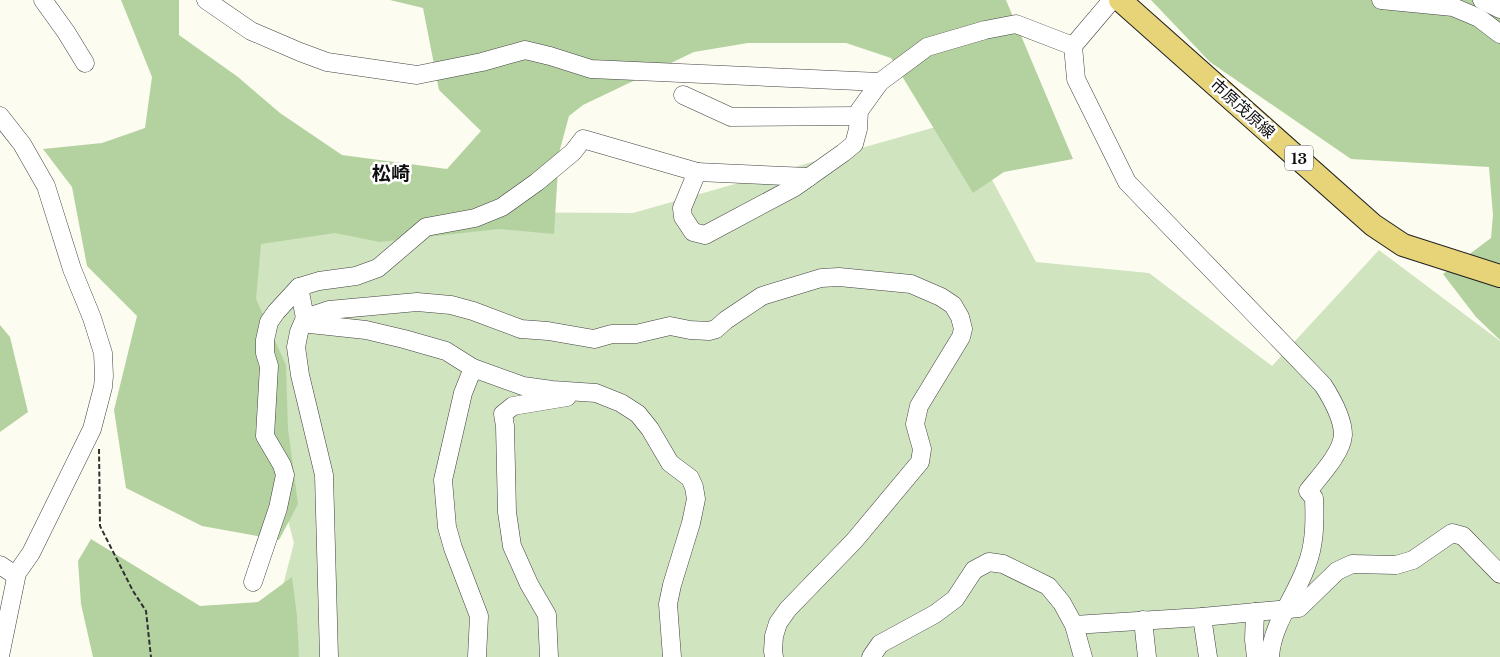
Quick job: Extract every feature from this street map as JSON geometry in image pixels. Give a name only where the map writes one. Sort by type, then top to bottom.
[{"type":"main road","name":"市原茂原線","points":[[1120,0],[1373,225],[1404,245],[1500,276]]},
{"type":"street","points":[[43,0],[85,63]]},
{"type":"street","points":[[206,0],[252,30],[327,62],[417,75],[482,62],[525,50],[591,69],[880,82]]},
{"type":"street","points":[[1112,0],[1073,46],[1076,79],[1127,182],[1322,385],[1334,403],[1343,436],[1338,452],[1308,491],[1314,498],[1315,532],[1306,567],[1273,636],[1270,657]]},
{"type":"street","points":[[1381,0],[1453,7],[1479,18],[1500,34]]},
{"type":"street","points":[[1482,0],[1500,9]]},
{"type":"street","points":[[697,172],[682,208],[683,217],[693,232],[706,235],[795,187],[854,144],[858,128],[859,111],[880,82],[928,47],[986,30],[1016,24],[1073,46]]},
{"type":"street","points":[[683,96],[731,116],[858,116]]},
{"type":"street","points":[[0,116],[22,144],[46,186],[69,260],[92,318],[103,353],[104,376],[92,429],[31,553],[17,573],[0,656]]},
{"type":"street","points":[[253,582],[278,508],[285,476],[282,465],[265,436],[269,366],[265,353],[265,340],[268,322],[299,287],[319,281],[356,276],[378,268],[426,227],[476,218],[502,207],[538,182],[573,152],[583,139],[697,172],[809,177]]},
{"type":"street","points":[[329,657],[324,475],[300,375],[296,347],[299,332],[305,318],[329,310],[417,302],[473,311],[521,329],[548,331],[594,339],[612,334],[636,334],[670,326],[710,331],[716,329],[762,296],[821,278],[839,277],[911,284],[941,297],[953,305],[960,317],[963,329],[961,336],[919,406],[915,424],[922,449],[920,462],[854,541],[788,609],[778,623],[774,636],[772,651],[774,657]]},
{"type":"street","points":[[299,287],[305,318],[310,324],[366,330],[446,351],[473,368],[523,386],[596,393],[621,403],[638,414],[650,428],[670,463],[690,478],[696,499],[668,604],[672,657]]},
{"type":"street","points":[[473,368],[463,393],[443,480],[447,527],[479,616],[477,657]]},
{"type":"street","points":[[548,657],[547,615],[541,601],[529,584],[512,546],[507,512],[505,426],[502,414],[513,406],[560,400],[585,393]]},
{"type":"street","points":[[1074,625],[1202,617],[1299,608],[1337,572],[1352,564],[1396,565],[1413,560],[1452,533],[1463,536],[1500,574]]},
{"type":"street","points":[[871,657],[880,644],[883,649],[955,599],[974,570],[989,562],[1003,564],[1048,586],[1062,603],[1074,625],[1083,657]]},
{"type":"street","points":[[0,565],[12,573],[17,573]]},
{"type":"street","points":[[1256,612],[1254,640],[1256,657]]},
{"type":"street","points":[[1202,617],[1208,657]]},
{"type":"street","points":[[1143,620],[1147,657]]},
{"type":"path","points":[[92,429],[99,448],[100,526],[133,591],[146,611],[150,657]]},
{"type":"green space","points":[[121,0],[179,0],[179,35],[238,77],[280,113],[342,155],[447,169],[481,131],[439,90],[423,8],[390,0],[1006,0],[1073,159],[1004,172],[973,193],[891,58],[846,43],[748,43],[694,52],[583,105],[569,116],[559,153],[554,234],[499,229],[380,242],[335,233],[261,244],[256,299],[286,365],[288,429],[298,504],[279,540],[202,526],[126,488],[114,410],[137,316],[87,266],[72,187],[43,149],[102,143],[145,128],[152,77]]},
{"type":"green space","points":[[1151,0],[1493,0],[1500,16],[1500,340],[1476,317],[1443,274],[1491,238],[1493,215],[1489,167],[1351,159],[1210,62]]},
{"type":"green space","points":[[960,120],[1036,262],[1149,273],[1272,366],[1379,250],[1500,341],[1500,657],[265,657],[294,543],[245,359],[249,211],[633,213]]},
{"type":"green space","points":[[0,325],[10,337],[28,412],[0,432]]},
{"type":"green space","points":[[91,539],[200,606],[258,602],[292,577],[297,616],[299,657],[93,657],[81,604],[78,561]]},
{"type":"district","name":"松崎","points":[[391,173]]}]
